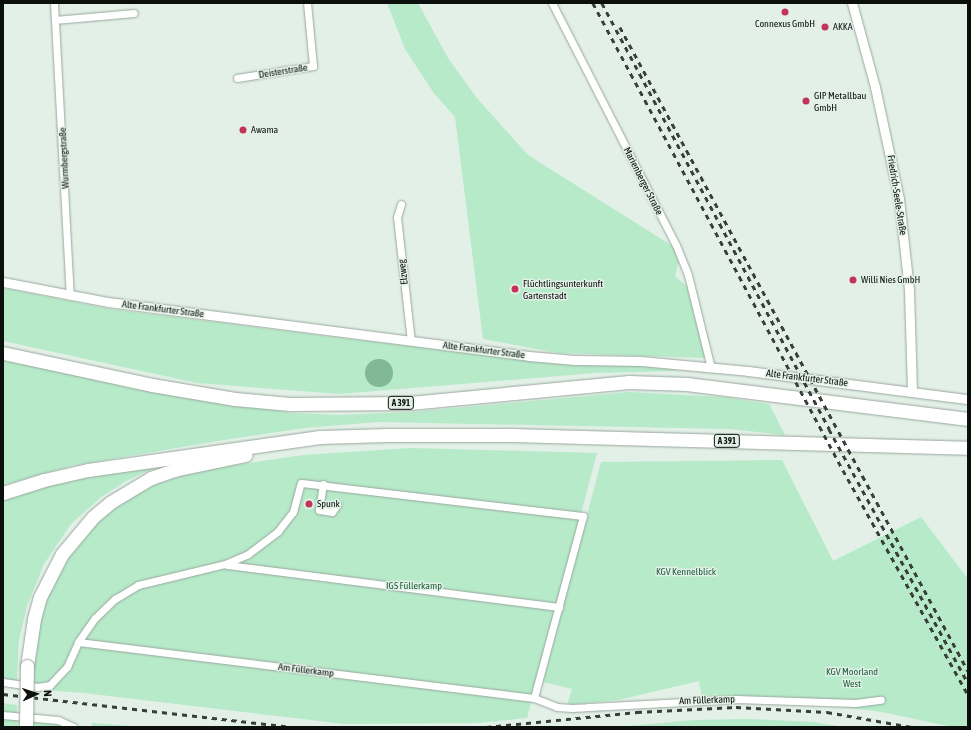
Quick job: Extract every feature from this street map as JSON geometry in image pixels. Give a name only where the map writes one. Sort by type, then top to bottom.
[{"type":"highway","name":"A 391","points":[[5,353],[152,385],[235,399],[290,404],[410,403],[629,382],[687,384],[968,419]]},
{"type":"highway","name":"A 391","points":[[3,493],[66,474],[96,468],[280,442],[365,435],[518,436],[968,448]]},
{"type":"highway","points":[[26,727],[27,666],[34,619],[50,575],[76,534],[111,502],[151,478],[174,470],[282,448],[365,435]]},
{"type":"street","name":"Wurmbergstraße","points":[[54,3],[70,296]]},
{"type":"street","name":"Deisterstraße","points":[[237,78],[313,66],[307,3]]},
{"type":"street","name":"Marienberger Straße","points":[[552,3],[676,245],[688,275],[711,368]]},
{"type":"street","name":"Friedrich-Seele-Straße","points":[[852,3],[885,128],[902,218],[909,290],[912,392]]},
{"type":"street","points":[[55,20],[134,14]]},
{"type":"street","name":"Elzweg","points":[[401,204],[397,217],[412,341]]},
{"type":"street","name":"Alte Frankfurter Straße","points":[[3,282],[70,296],[551,358],[641,361],[968,399]]},
{"type":"street","points":[[3,682],[37,687],[50,685],[67,667],[85,630],[104,609],[138,585],[225,564],[248,554],[278,531],[293,512],[301,483],[323,484],[583,516],[534,698]]},
{"type":"street","points":[[323,484],[319,510],[332,512],[337,505]]},
{"type":"street","points":[[225,564],[559,607]]},
{"type":"street","name":"Am Füllerkamp","points":[[78,642],[534,698],[557,707],[572,708],[736,699],[855,703],[881,700]]},
{"type":"street","points":[[3,715],[58,720],[74,727]]},
{"type":"green space","points":[[387,3],[418,3],[448,58],[476,97],[528,155],[674,247],[679,260],[675,276],[688,287],[707,358],[558,353],[483,339],[455,117],[433,92],[405,49]]},
{"type":"green space","points":[[3,288],[110,309],[333,337],[555,363],[644,366],[675,369],[675,371],[595,373],[339,394],[197,383],[3,341]]},
{"type":"green space","points":[[3,359],[135,389],[291,413],[340,415],[412,412],[629,392],[723,397],[769,404],[785,435],[730,429],[378,422],[305,428],[218,441],[71,466],[3,485]]},
{"type":"green space","name":"IGS Füllerkamp","points":[[411,448],[597,453],[527,718],[477,723],[345,724],[84,693],[32,689],[35,642],[47,590],[58,567],[90,525],[114,506],[156,484],[202,470],[303,455]]},
{"type":"green space","name":"KGV Kennelblick","points":[[782,460],[833,561],[921,517],[968,579],[968,727],[953,727],[882,712],[826,705],[703,702],[699,681],[618,700],[567,705],[572,689],[543,682],[601,462]]},
{"type":"green space","points":[[159,466],[126,481],[101,497],[71,524],[44,564],[27,606],[19,640],[17,681],[3,680],[3,499],[72,479]]},
{"type":"green space","points":[[3,703],[17,705],[18,727],[3,727]]},
{"type":"green space","points":[[750,719],[813,722],[844,727],[618,727],[694,720]]},
{"type":"green space","points":[[32,722],[90,727],[32,727]]},
{"type":"green space","points":[[91,723],[146,727],[94,727]]},
{"type":"shaded area","points":[[379,359],[389,363],[393,373],[389,383],[379,387],[369,383],[365,373],[369,363]]},
{"type":"railway","points":[[593,3],[843,470],[968,695]]},
{"type":"railway","points":[[602,3],[829,429],[968,683]]},
{"type":"railway","points":[[620,27],[968,671]]},
{"type":"railway","points":[[3,694],[292,727]]},
{"type":"railway","points":[[486,727],[637,712],[736,707],[827,712],[912,727]]},
{"type":"place","name":"Connexus GmbH","points":[[785,12]]},
{"type":"place","name":"AKKA","points":[[825,27]]},
{"type":"place","name":"GIP Metallbau GmbH","points":[[806,101]]},
{"type":"place","name":"Awama","points":[[243,130]]},
{"type":"place","name":"Willi Nies GmbH","points":[[853,280]]},
{"type":"place","name":"Flüchtlingsunterkunft Gartenstadt","points":[[515,289]]},
{"type":"place","name":"Spunk","points":[[309,504]]},
{"type":"park label","name":"KGV Moorland West","points":[[852,676]]}]
